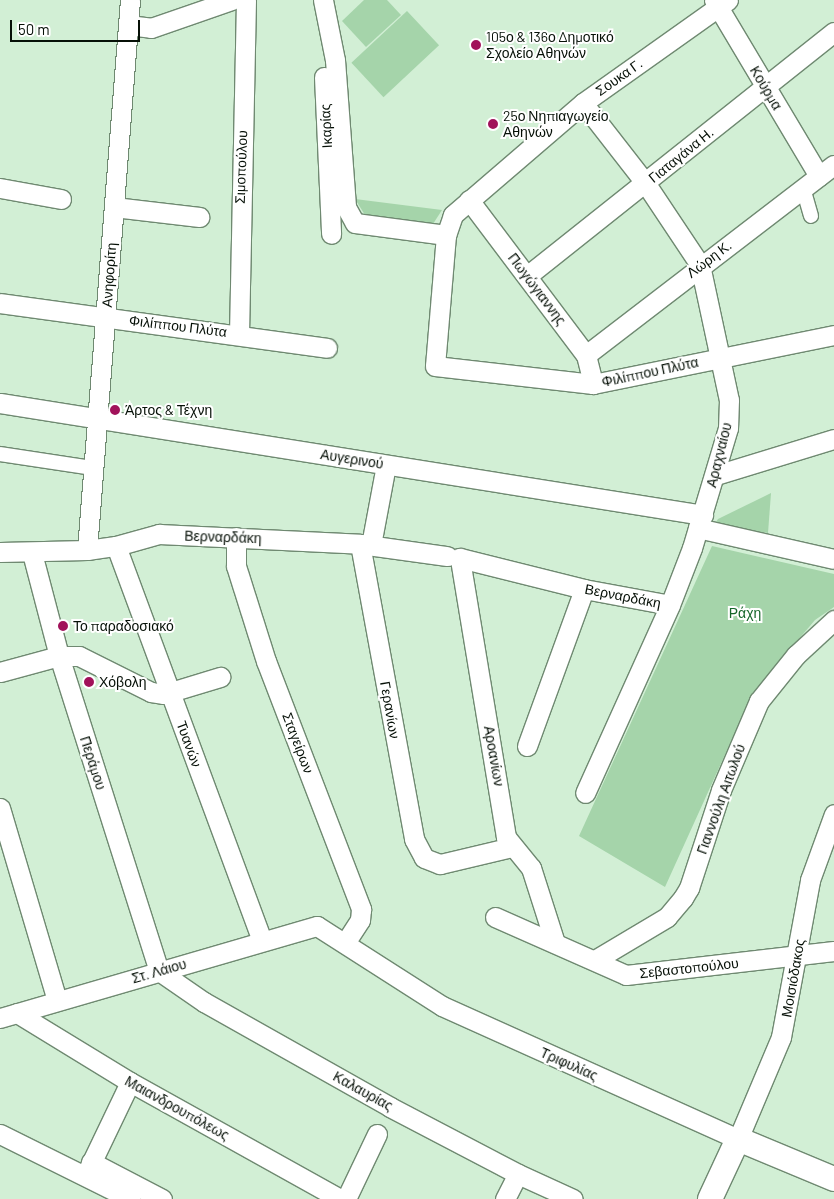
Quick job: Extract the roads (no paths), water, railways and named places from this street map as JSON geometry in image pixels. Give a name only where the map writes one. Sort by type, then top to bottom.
[{"type":"street","name":"Ανηφορίτη","points":[[87,550],[130,0]]},
{"type":"street","points":[[128,25],[151,28],[232,0]]},
{"type":"street","name":"Σιμοπούλου","points":[[239,334],[246,0]]},
{"type":"street","name":"Κούρμα","points":[[720,2],[765,88],[819,176]]},
{"type":"street","name":"Σουκα Γ.","points":[[435,366],[446,235],[454,214],[583,103],[720,2]]},
{"type":"street","name":"Ικαρίας","points":[[324,9],[335,60],[346,207],[355,223],[446,235]]},
{"type":"street","name":"Ικαρίας","points":[[324,9],[323,58],[331,234]]},
{"type":"street","name":"Γιαταγάνα Η.","points":[[527,276],[646,184],[834,32]]},
{"type":"street","name":"Αραχναίου","points":[[583,103],[646,184],[700,266],[729,400],[729,422],[716,475],[701,522],[670,605],[585,793]]},
{"type":"street","name":"Λώρη Κ.","points":[[586,355],[834,165]]},
{"type":"street","points":[[0,188],[61,199]]},
{"type":"street","points":[[803,188],[811,216]]},
{"type":"street","name":"Πωγώγιαννης","points":[[470,200],[586,355],[593,384]]},
{"type":"street","points":[[114,207],[199,216]]},
{"type":"street","name":"Φιλίππου Πλύτα","points":[[0,303],[239,334],[327,348]]},
{"type":"street","name":"Φιλίππου Πλύτα","points":[[435,366],[593,384],[834,335]]},
{"type":"street","name":"Αυγερινού","points":[[0,403],[386,465],[701,522],[834,559]]},
{"type":"street","points":[[716,475],[834,439]]},
{"type":"street","points":[[0,454],[93,468]]},
{"type":"street","name":"Γερανίων","points":[[386,465],[366,544],[414,840],[424,858],[440,864],[512,847]]},
{"type":"street","name":"Βερναρδάκη","points":[[0,552],[32,553],[87,550],[116,546],[159,534],[366,544],[453,557],[584,589],[670,605]]},
{"type":"street","name":"Σταγείρων","points":[[236,537],[236,566],[266,661],[361,908],[360,920],[345,943]]},
{"type":"street","name":"Τυανών","points":[[116,546],[262,941]]},
{"type":"street","name":"Περάμου","points":[[32,553],[59,656],[159,971]]},
{"type":"street","name":"Αροανίων","points":[[453,557],[506,837],[512,847],[531,868],[555,943]]},
{"type":"street","points":[[527,746],[584,589]]},
{"type":"street","name":"Γιαννούλη Αιτωλού","points":[[595,960],[667,917],[683,898],[690,888],[721,790],[758,701],[796,655],[834,620]]},
{"type":"street","points":[[0,672],[59,656],[84,657],[151,692],[170,692],[220,676]]},
{"type":"street","points":[[0,808],[57,1001]]},
{"type":"street","name":"Μοισιόδακος","points":[[738,1139],[781,1037],[810,880],[834,814]]},
{"type":"street","name":"Σεβαστοπούλου","points":[[495,917],[626,975],[834,951]]},
{"type":"street","name":"Τριφυλίας","points":[[317,926],[442,1006],[738,1139],[834,1179]]},
{"type":"street","name":"Στ. Λάιου","points":[[8,1016],[317,926]]},
{"type":"street","name":"Καλαυρίας","points":[[159,971],[204,1002],[518,1174],[573,1199]]},
{"type":"street","name":"Μαιανδρουπόλεως","points":[[8,1016],[340,1199]]},
{"type":"street","points":[[88,1168],[130,1082]]},
{"type":"street","points":[[0,1134],[162,1199]]},
{"type":"street","points":[[346,1199],[377,1134]]},
{"type":"street","points":[[710,1199],[738,1139]]},
{"type":"street","points":[[88,1168],[131,1199]]},
{"type":"street","points":[[505,1199],[518,1174]]},
{"type":"place","name":"105ο & 136ο Δημοτικό Σχολείο Αθηνών","points":[[476,45]]},
{"type":"place","name":"25ο Νηπιαγωγείο Αθηνών","points":[[493,124]]},
{"type":"place","name":"Άρτος & Τέχνη","points":[[115,410]]},
{"type":"place","name":"Το παραδοσιακό","points":[[63,626]]},
{"type":"place","name":"Χόβολη","points":[[89,682]]},
{"type":"park label","name":"Ράχη","points":[[745,613]]}]
